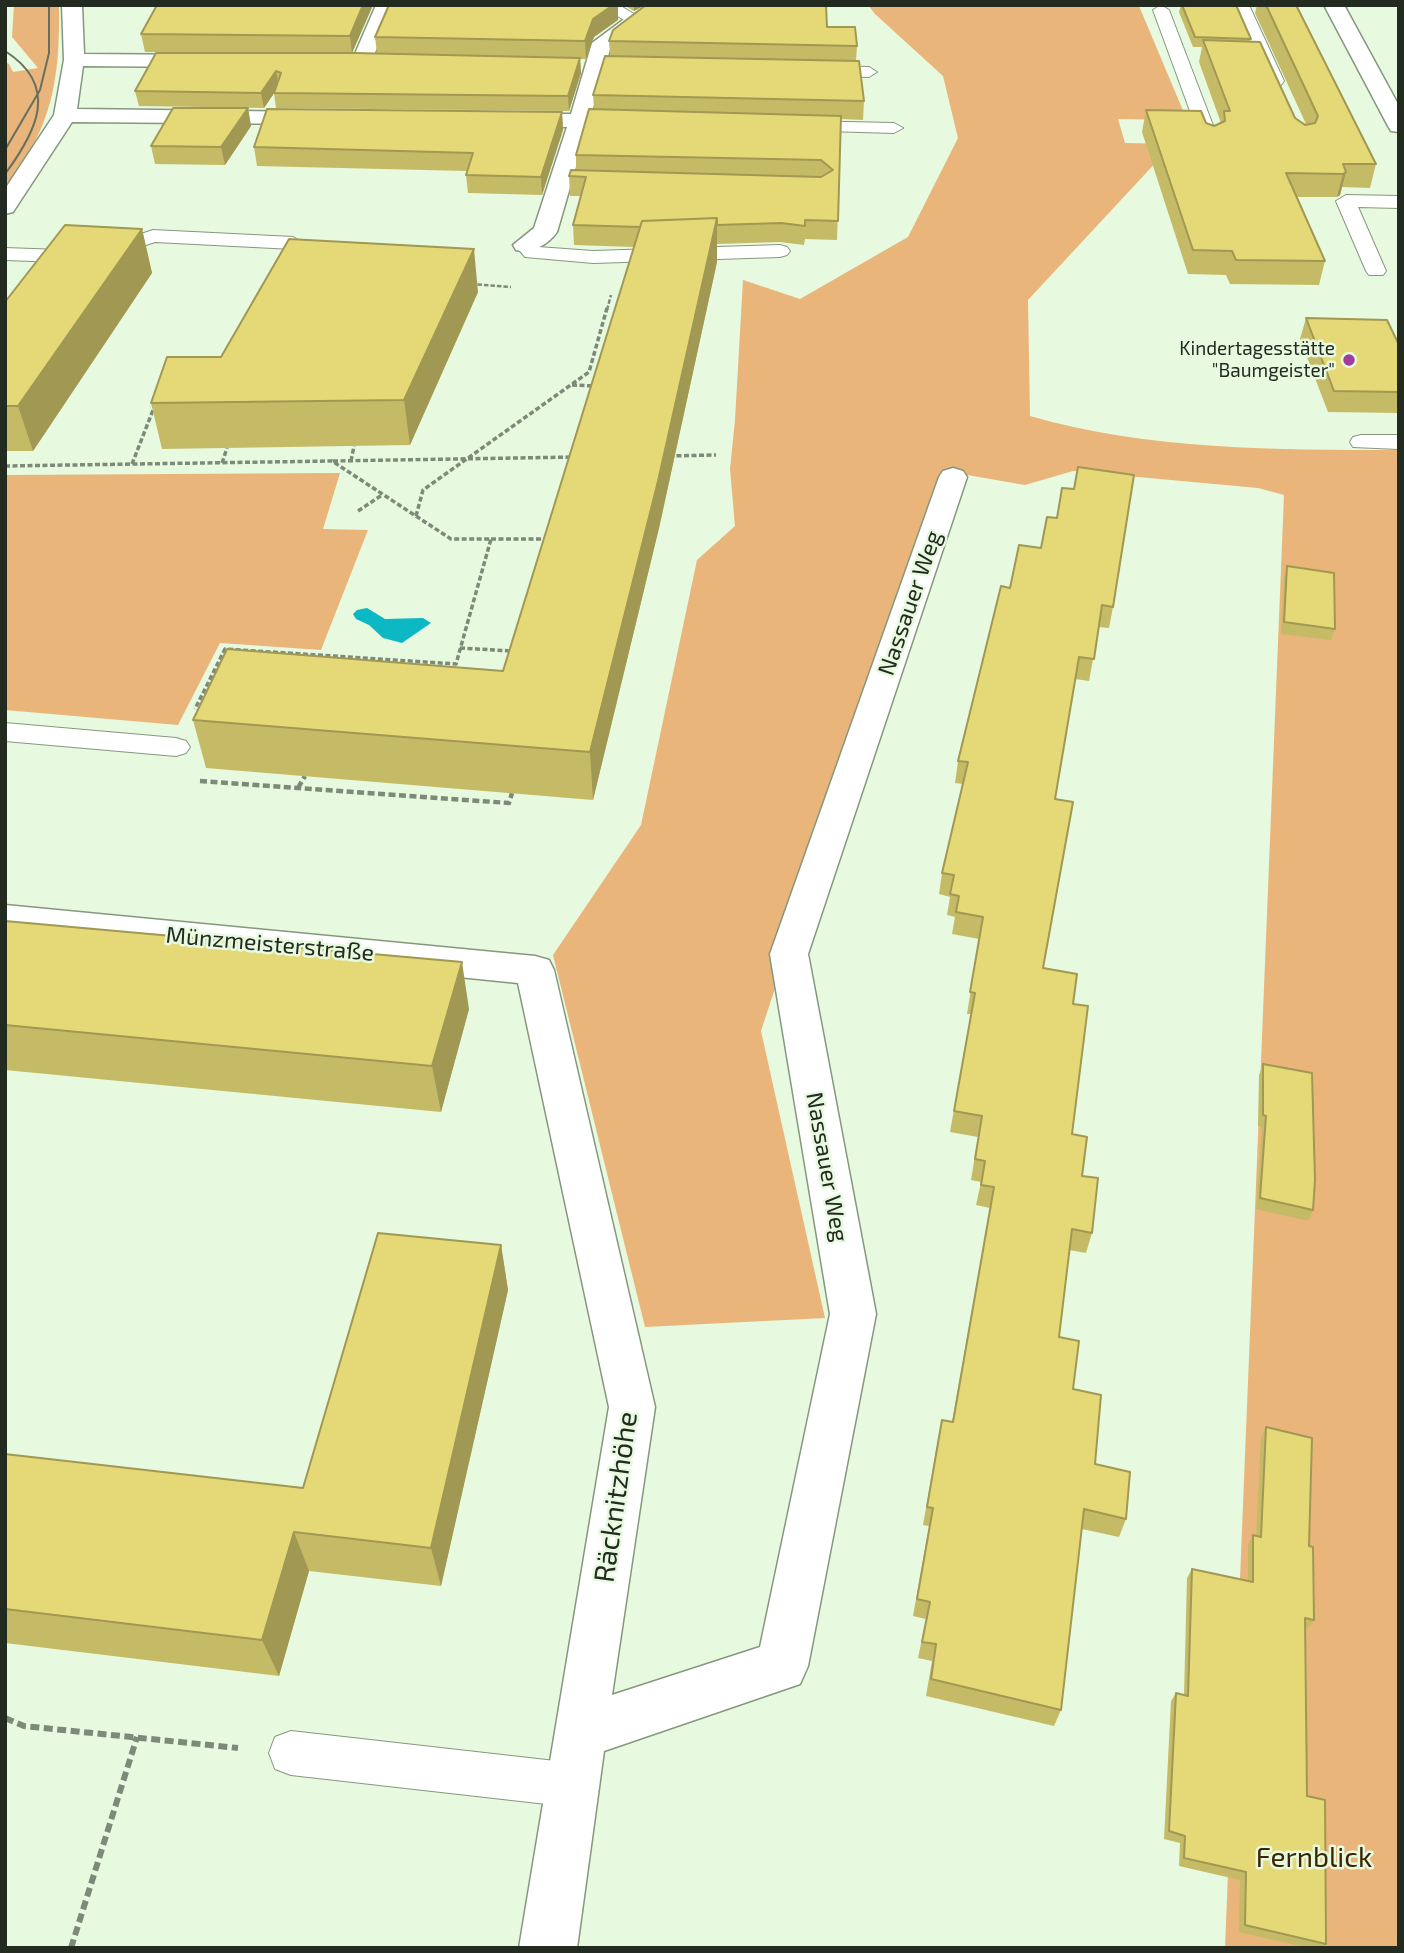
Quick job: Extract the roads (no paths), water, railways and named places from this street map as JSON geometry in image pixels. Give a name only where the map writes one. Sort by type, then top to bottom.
[{"type":"street","points":[[5,207],[65,115],[74,60],[72,5]]},
{"type":"street","points":[[296,62],[369,62],[386,5]]},
{"type":"street","points":[[1334,5],[1399,126]]},
{"type":"street","points":[[525,246],[545,232],[559,182],[587,121],[602,43],[634,21]]},
{"type":"street","points":[[74,60],[229,61]]},
{"type":"street","points":[[65,115],[343,118]]},
{"type":"street","points":[[482,120],[587,121]]},
{"type":"street","name":"Nassauer Weg","points":[[580,1732],[782,1666],[853,1314],[789,954],[953,477]]},
{"type":"street","name":"Münzmeisterstraße","points":[[5,918],[535,970]]},
{"type":"street","name":"Räcknitzhöhe","points":[[535,970],[632,1407],[548,1948]]},
{"type":"lane","points":[[607,5],[634,21],[657,8],[684,8]]},
{"type":"lane","points":[[1241,5],[1280,92]]},
{"type":"lane","points":[[1161,10],[1184,54],[1210,141]]},
{"type":"lane","points":[[1239,55],[1264,56]]},
{"type":"lane","points":[[801,71],[869,72]]},
{"type":"lane","points":[[785,125],[894,128]]},
{"type":"lane","points":[[559,182],[587,183]]},
{"type":"lane","points":[[1376,271],[1346,201],[1399,202]]},
{"type":"lane","points":[[5,254],[61,256],[111,251],[153,236],[293,243]]},
{"type":"lane","points":[[525,246],[531,253],[593,257],[780,251]]},
{"type":"lane","points":[[47,275],[61,256]]},
{"type":"lane","points":[[1361,442],[1399,442]]},
{"type":"lane","points":[[5,732],[176,747]]},
{"type":"lane","points":[[291,1753],[573,1785]]},
{"type":"water","points":[[367,608],[385,619],[423,618],[431,623],[402,643],[383,638],[369,625],[356,619],[353,614],[357,610]]},
{"type":"tram line","points":[[38,94],[49,53],[49,5]]},
{"type":"tram line","points":[[5,51],[22,65],[33,79],[38,94]]},
{"type":"tram line","points":[[5,150],[38,94]]},
{"type":"tram line","points":[[5,174],[34,125],[38,110],[38,94]]},
{"type":"place","name":"Kindertagesstätte \"Baumgeister\"","points":[[1349,360]]},
{"type":"park label","name":"Fernblick","points":[[1314,1858]]}]
